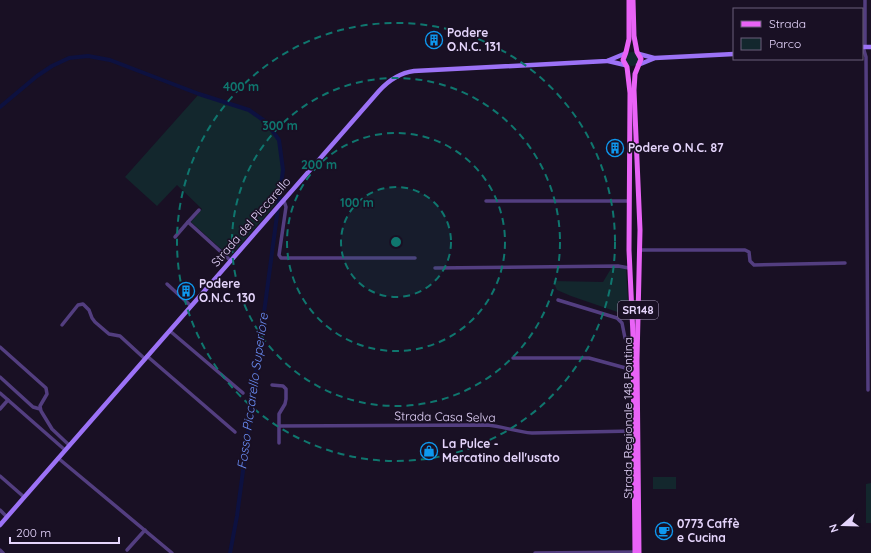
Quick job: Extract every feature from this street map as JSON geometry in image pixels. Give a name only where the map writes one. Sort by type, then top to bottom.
[{"type":"main road","name":"Strada Regionale 148 Pontina","points":[[629,0],[629,36],[623,60],[626,66],[630,93],[629,268],[633,339],[637,553]]},
{"type":"main road","name":"Strada Regionale 148 Pontina","points":[[633,0],[633,32],[641,59],[635,80],[634,97],[640,209],[637,353],[637,553]]},
{"type":"main road","points":[[625,53],[631,50],[638,53]]},
{"type":"main road","points":[[626,66],[632,68],[638,66]]},
{"type":"street","points":[[865,0],[864,47],[866,57],[868,390]]},
{"type":"street","points":[[864,47],[871,47]]},
{"type":"street","name":"Strada del Piccarello","points":[[0,525],[390,80],[399,75],[421,70],[607,60],[625,53]]},
{"type":"street","points":[[638,53],[655,58],[733,54]]},
{"type":"street","points":[[638,66],[655,58]]},
{"type":"street","name":"Strada del Piccarello","points":[[607,60],[626,66]]},
{"type":"street","points":[[486,200],[629,200]]},
{"type":"street","points":[[284,201],[286,207],[279,255],[281,258],[415,258]]},
{"type":"street","points":[[175,237],[199,210]]},
{"type":"street","points":[[188,222],[231,261]]},
{"type":"street","points":[[640,250],[744,250],[749,252],[750,261],[752,264],[845,263]]},
{"type":"street","points":[[435,268],[617,266],[629,268]]},
{"type":"street","points":[[167,284],[191,306]]},
{"type":"street","points":[[558,300],[617,318],[622,323],[625,338],[633,339]]},
{"type":"street","points":[[62,325],[78,305],[83,304],[89,310],[95,322],[109,334],[120,336],[235,432]]},
{"type":"street","points":[[170,331],[243,393]]},
{"type":"street","points":[[0,347],[46,389],[47,394],[41,404],[40,409]]},
{"type":"street","points":[[513,358],[591,358],[633,370]]},
{"type":"street","points":[[0,377],[34,407],[40,409],[52,429],[69,445]]},
{"type":"street","points":[[272,385],[282,386],[286,389],[286,401],[279,414],[279,443]]},
{"type":"street","points":[[0,393],[65,450]]},
{"type":"street","points":[[0,409],[8,400]]},
{"type":"street","name":"Strada Casa Selva","points":[[279,426],[487,425],[526,432],[634,431]]},
{"type":"street","points":[[58,458],[172,553]]},
{"type":"street","points":[[0,476],[24,497]]},
{"type":"street","points":[[0,510],[7,516]]},
{"type":"street","points":[[127,550],[145,530]]},
{"type":"street","points":[[0,550],[3,553]]},
{"type":"street","points":[[536,553],[637,553]]},
{"type":"green space","points":[[632,52],[637,54],[639,59],[637,64],[632,66],[627,64],[625,59],[627,54]]},
{"type":"green space","points":[[199,94],[249,110],[266,122],[279,140],[283,170],[280,199],[230,257],[191,222],[202,209],[177,185],[157,206],[125,177]]},
{"type":"green space","points":[[612,267],[626,269],[629,316],[557,290],[553,281],[603,282]]},
{"type":"green space","points":[[653,477],[676,477],[676,489],[653,489]]},
{"type":"green space","points":[[871,483],[871,523],[866,523],[866,484]]},
{"type":"waterway","name":"Fosso Piccarello Superiore","points":[[0,107],[37,76],[52,66],[69,58],[88,56],[110,60],[199,94],[249,110],[266,122],[279,140],[283,170],[237,516],[230,553]]},
{"type":"place","name":"Podere O.N.C. 131","points":[[434,40]]},
{"type":"place","name":"Podere O.N.C. 87","points":[[615,148]]},
{"type":"place","name":"Podere O.N.C. 130","points":[[186,291]]},
{"type":"place","name":"La Pulce - Mercatino dell'usato","points":[[429,451]]},
{"type":"place","name":"0773 Caffè e Cucina","points":[[664,531]]}]
